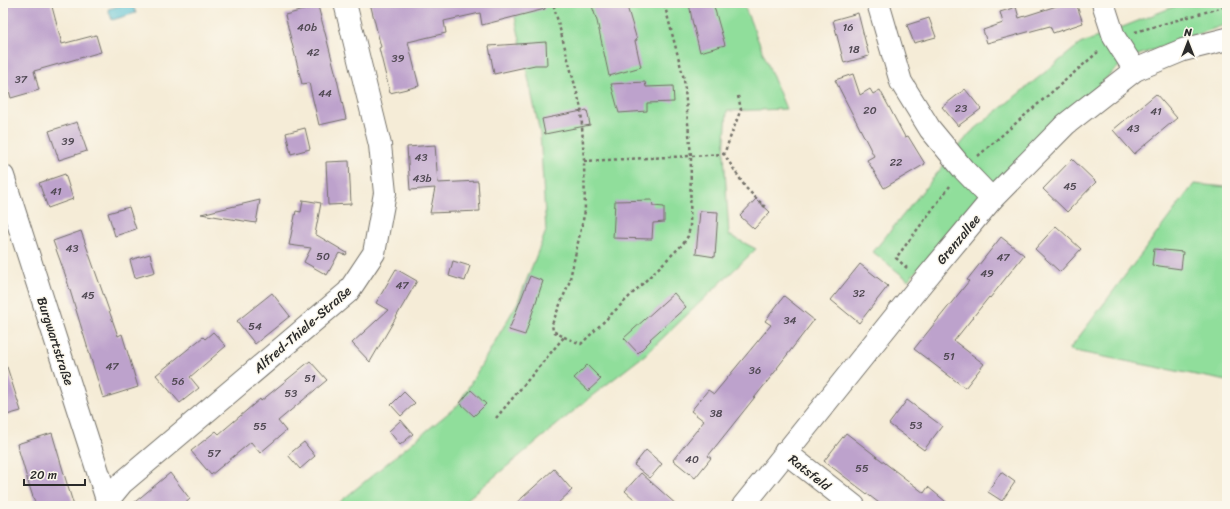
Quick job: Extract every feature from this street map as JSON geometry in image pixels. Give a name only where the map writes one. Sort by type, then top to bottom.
[{"type":"street","name":"Alfred-Thiele-Straße","points":[[107,504],[122,483],[348,292],[374,253],[385,193],[380,145],[345,3]]},
{"type":"street","points":[[878,3],[901,82],[930,129],[963,169],[992,199]]},
{"type":"street","points":[[1103,3],[1114,37],[1135,70]]},
{"type":"street","name":"Grenzallee","points":[[743,506],[922,283],[992,199],[1066,124],[1135,70],[1184,50],[1227,39]]},
{"type":"street","name":"Burgwartstraße","points":[[3,176],[107,504]]},
{"type":"street","name":"Ratsfeld","points":[[786,452],[854,506]]},
{"type":"path","points":[[553,3],[581,108],[585,211],[569,283],[552,324],[553,331],[581,344],[683,244],[688,236],[690,227],[691,156],[684,80],[664,3]]},
{"type":"path","points":[[724,154],[741,109],[738,96]]},
{"type":"path","points":[[584,161],[724,154]]},
{"type":"path","points":[[724,154],[746,188],[766,208]]},
{"type":"path","points":[[496,418],[564,337]]},
{"type":"green space","points":[[512,3],[743,3],[786,109],[727,111],[724,154],[729,235],[756,249],[646,354],[593,395],[459,506],[335,506],[458,405],[518,302],[546,231],[540,133]]},
{"type":"green space","points":[[1183,3],[1227,3],[1227,24],[1127,59],[1019,159],[908,280],[873,252],[970,133],[1080,44]]},
{"type":"green space","points":[[1194,184],[1227,187],[1227,381],[1069,350]]},
{"type":"water","points":[[132,3],[136,13],[112,20],[108,9]]},
{"type":"building","points":[[3,3],[51,3],[62,44],[96,35],[101,52],[34,71],[39,90],[11,98],[3,69]]},
{"type":"building","points":[[370,3],[544,3],[545,9],[482,25],[480,13],[444,21],[446,33],[408,42],[419,86],[390,93]]},
{"type":"building","points":[[591,3],[626,3],[637,40],[635,41],[641,67],[609,76],[597,21]]},
{"type":"building","points":[[689,3],[713,3],[725,45],[700,52]]},
{"type":"building","points":[[1066,3],[1076,3],[1083,23],[1053,33],[1050,26],[987,43],[983,30],[1003,23],[1000,12],[1016,7],[1019,18]]},
{"type":"building","points":[[318,6],[346,119],[319,125],[309,83],[302,84],[285,15]]},
{"type":"building","points":[[858,13],[869,56],[844,63],[833,20]]},
{"type":"building","points":[[929,18],[936,37],[914,43],[907,25]]},
{"type":"building","points":[[546,42],[547,65],[535,65],[494,74],[489,46]]},
{"type":"building","points":[[853,74],[860,95],[870,89],[873,94],[880,90],[905,137],[908,136],[925,164],[884,188],[867,160],[874,156],[835,80]]},
{"type":"building","points":[[645,82],[646,87],[673,86],[674,102],[647,103],[647,111],[619,113],[611,84]]},
{"type":"building","points":[[965,89],[981,109],[958,126],[942,107]]},
{"type":"building","points":[[1156,94],[1177,118],[1134,154],[1113,130]]},
{"type":"building","points":[[587,110],[590,125],[545,134],[542,119]]},
{"type":"building","points":[[77,122],[87,151],[59,160],[49,131]]},
{"type":"building","points":[[305,128],[310,149],[291,154],[286,133]]},
{"type":"building","points":[[435,145],[438,183],[478,181],[480,211],[430,213],[435,188],[410,190],[407,147]]},
{"type":"building","points":[[1072,159],[1096,182],[1067,212],[1043,189]]},
{"type":"building","points":[[349,161],[351,204],[328,205],[326,162]]},
{"type":"building","points":[[65,174],[73,199],[48,208],[39,183]]},
{"type":"building","points":[[756,199],[770,212],[754,229],[740,216]]},
{"type":"building","points":[[260,200],[256,223],[201,214]]},
{"type":"building","points":[[303,200],[321,203],[315,234],[347,253],[346,255],[339,253],[327,275],[304,262],[311,248],[289,245],[296,211],[301,212]]},
{"type":"building","points":[[652,200],[653,206],[664,207],[664,222],[653,223],[652,239],[613,238],[615,201]]},
{"type":"building","points":[[129,207],[136,229],[115,236],[108,213]]},
{"type":"building","points":[[700,211],[718,212],[715,257],[696,254]]},
{"type":"building","points":[[1056,226],[1081,249],[1060,272],[1035,249]]},
{"type":"building","points":[[81,231],[118,336],[122,334],[138,387],[103,398],[65,274],[53,241]]},
{"type":"building","points":[[1001,237],[1024,255],[954,341],[984,364],[965,388],[914,349],[969,281],[967,280]]},
{"type":"building","points":[[1154,249],[1183,252],[1181,269],[1152,265]]},
{"type":"building","points":[[150,254],[155,272],[135,278],[130,260]]},
{"type":"building","points":[[453,261],[470,266],[465,281],[449,276]]},
{"type":"building","points":[[860,264],[888,286],[859,323],[831,300]]},
{"type":"building","points":[[396,269],[417,281],[370,362],[352,343],[388,310],[376,303]]},
{"type":"building","points":[[530,276],[543,281],[525,335],[509,330]]},
{"type":"building","points":[[272,293],[290,316],[255,344],[237,321]]},
{"type":"building","points":[[674,293],[686,307],[650,339],[651,340],[638,353],[624,338]]},
{"type":"building","points":[[784,296],[814,320],[708,456],[711,458],[695,478],[673,460],[704,421],[691,411],[708,390],[714,394],[771,325],[765,321]]},
{"type":"building","points":[[213,332],[226,346],[190,377],[199,388],[180,403],[156,375],[203,337],[205,339]]},
{"type":"building","points":[[310,361],[327,380],[278,421],[286,431],[260,453],[251,442],[211,475],[191,451],[216,431],[219,434],[260,399],[261,401]]},
{"type":"building","points":[[587,365],[601,379],[588,391],[574,378]]},
{"type":"building","points":[[3,367],[7,367],[21,411],[3,416]]},
{"type":"building","points":[[471,390],[486,404],[474,416],[460,403]]},
{"type":"building","points":[[404,392],[415,403],[401,416],[391,405]]},
{"type":"building","points":[[907,400],[942,426],[924,450],[889,424]]},
{"type":"building","points":[[401,420],[413,434],[400,445],[389,431]]},
{"type":"building","points":[[52,433],[74,506],[36,506],[29,485],[17,444]]},
{"type":"building","points":[[846,433],[924,493],[928,487],[951,506],[883,506],[824,461]]},
{"type":"building","points":[[304,442],[315,456],[300,469],[288,455]]},
{"type":"building","points":[[646,450],[662,464],[650,478],[634,465]]},
{"type":"building","points":[[554,469],[572,490],[555,506],[513,506]]},
{"type":"building","points":[[1001,472],[1015,482],[1002,501],[988,492]]},
{"type":"building","points":[[170,473],[190,499],[182,506],[130,506]]},
{"type":"building","points":[[641,473],[678,506],[642,506],[625,491]]}]
